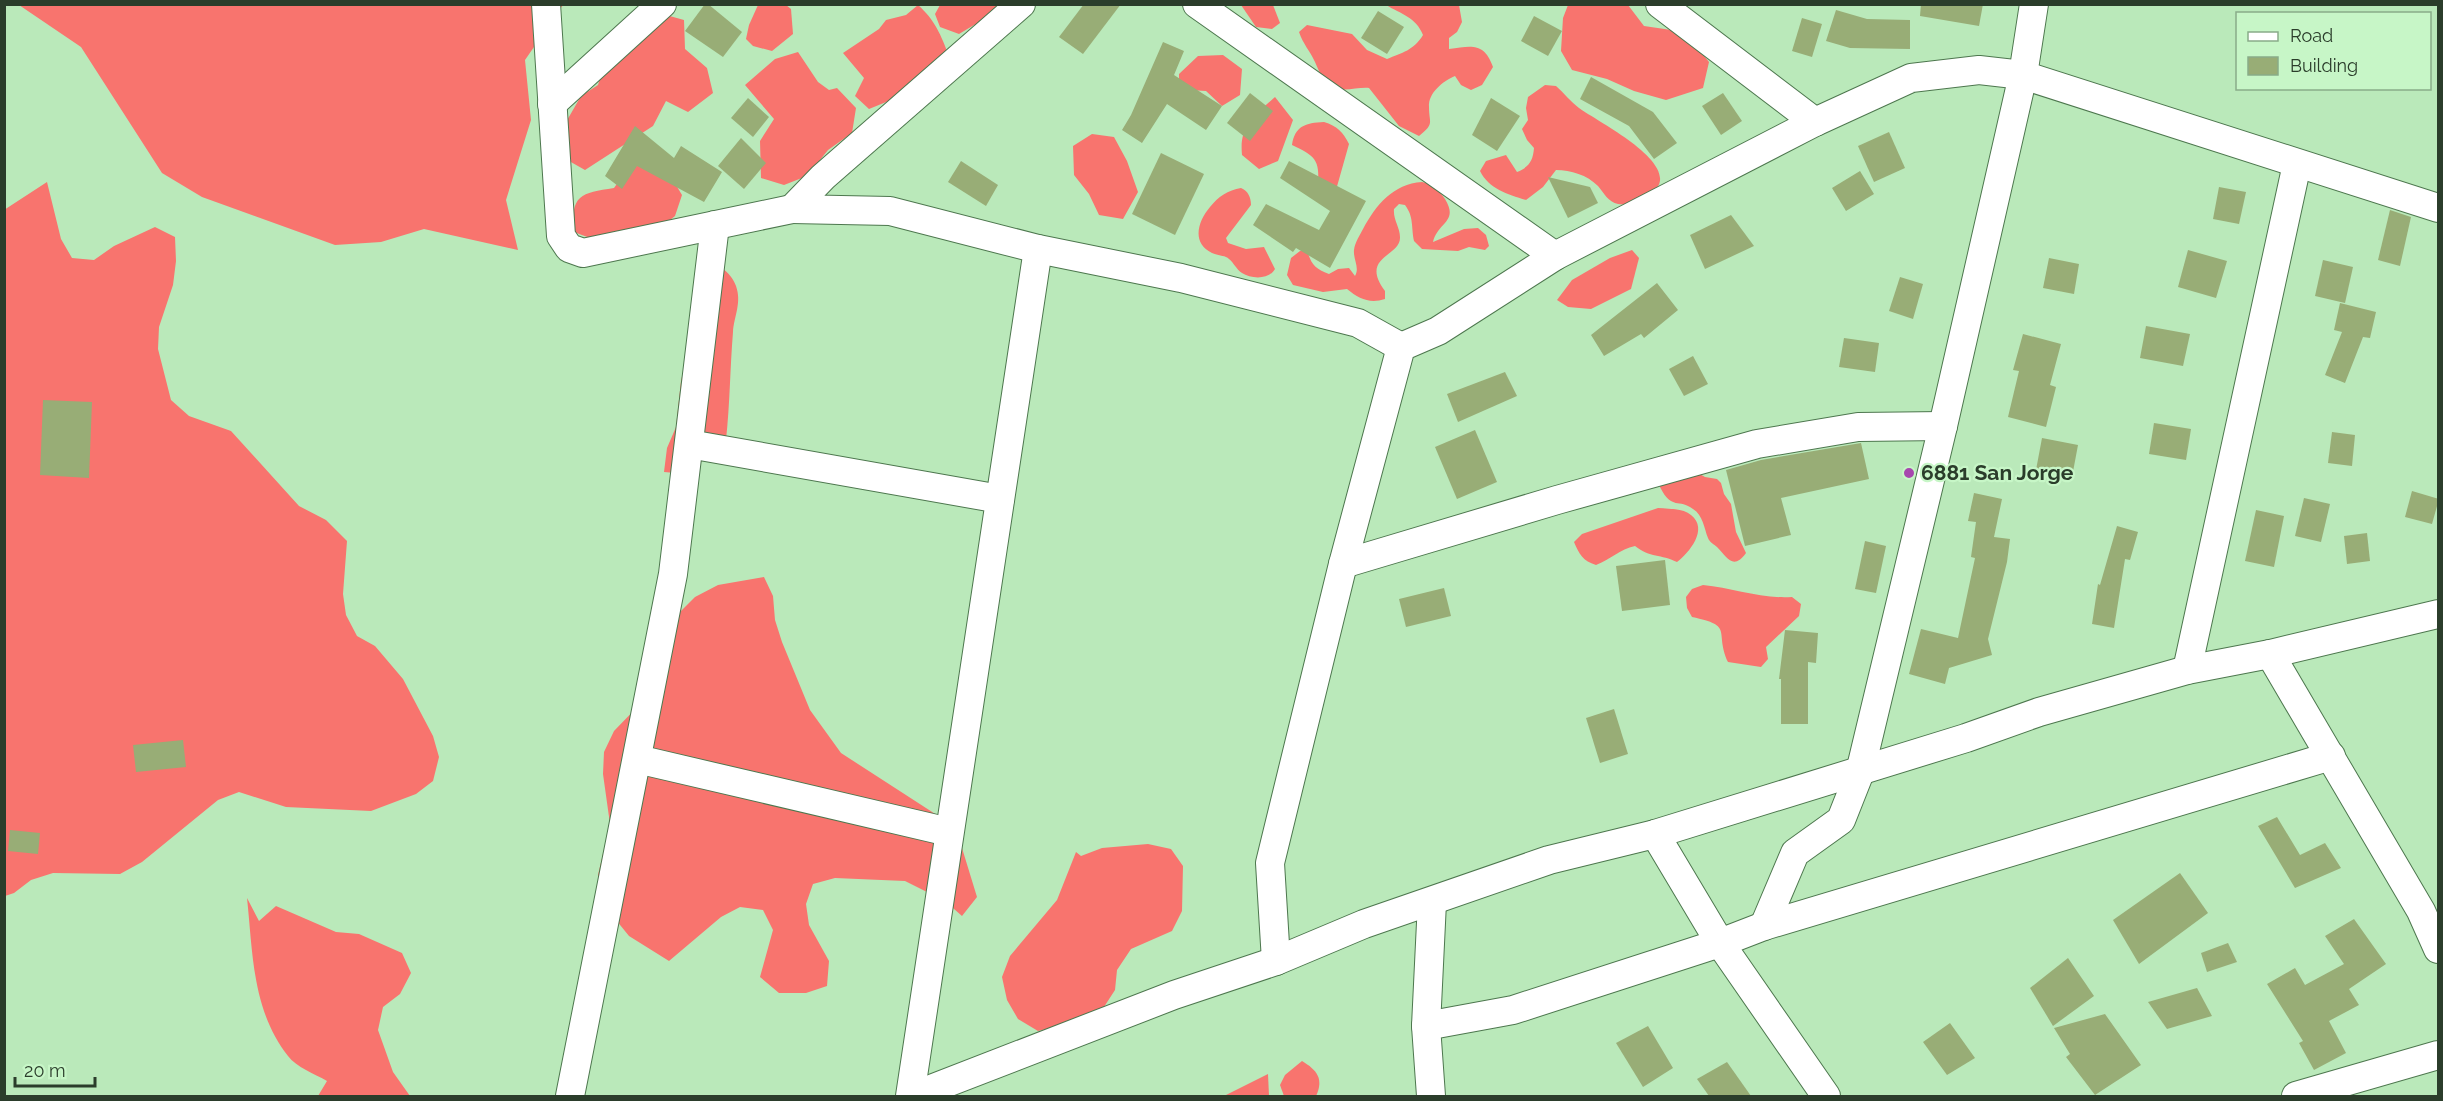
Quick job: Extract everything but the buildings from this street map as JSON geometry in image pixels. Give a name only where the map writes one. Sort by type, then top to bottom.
[{"type":"street","points":[[546,4],[561,236],[569,248],[583,252],[792,209],[890,211],[1038,249],[1181,278],[1358,323],[1401,347]]},
{"type":"street","points":[[552,104],[662,4]]},
{"type":"street","points":[[792,209],[823,177],[1021,4]]},
{"type":"street","points":[[1197,4],[1555,256]]},
{"type":"street","points":[[1660,4],[1815,122]]},
{"type":"street","points":[[1764,926],[1795,854],[1841,820],[1860,772],[1943,426],[2023,75],[2034,4]]},
{"type":"street","points":[[1401,347],[1438,331],[1555,256],[1815,122],[1911,78],[1979,70],[2023,75],[2439,208]]},
{"type":"street","points":[[2187,670],[2297,164]]},
{"type":"street","points":[[570,1096],[673,574],[715,225]]},
{"type":"street","points":[[1038,249],[911,1096],[1174,995],[1276,961],[1364,924],[1549,860],[1655,834],[1860,772],[2039,712],[2187,670],[2270,654],[2439,614]]},
{"type":"street","points":[[1276,961],[1270,863],[1343,564],[1401,347]]},
{"type":"street","points":[[1343,564],[1756,444],[1858,427],[1943,426]]},
{"type":"street","points":[[689,444],[1000,500]]},
{"type":"street","points":[[2270,654],[2421,911],[2439,949]]},
{"type":"street","points":[[1426,1026],[1513,1010],[1720,943],[1764,926],[2331,756]]},
{"type":"street","points":[[637,759],[949,832]]},
{"type":"street","points":[[1655,834],[1720,943],[1826,1096]]},
{"type":"street","points":[[1431,1096],[1426,1026],[1432,902]]},
{"type":"street","points":[[2296,1096],[2439,1055]]},
{"type":"shaded area","points":[[19,5],[563,5],[525,60],[531,120],[506,200],[518,250],[424,229],[381,242],[335,245],[202,197],[162,173],[81,47]]},
{"type":"shaded area","points":[[758,5],[786,5],[791,9],[793,34],[772,51],[753,46],[746,39],[749,25]]},
{"type":"shaded area","points":[[918,5],[937,28],[949,56],[891,100],[869,109],[855,96],[864,78],[843,53],[879,29],[886,20],[906,15]]},
{"type":"shaded area","points":[[940,5],[1011,5],[991,21],[974,25],[959,34],[940,27],[935,14]]},
{"type":"shaded area","points":[[1241,5],[1273,5],[1280,23],[1272,29],[1256,27]]},
{"type":"shaded area","points":[[1386,5],[1459,5],[1462,22],[1457,32],[1449,38],[1449,49],[1471,47],[1481,50],[1486,53],[1493,67],[1482,85],[1471,90],[1461,85],[1455,76],[1437,88],[1429,102],[1429,126],[1419,136],[1399,126],[1369,88],[1339,89],[1327,83],[1299,32],[1307,25],[1352,34],[1367,50],[1387,59],[1412,48],[1423,35],[1412,20]]},
{"type":"shaded area","points":[[1568,5],[1628,5],[1644,26],[1685,32],[1709,62],[1703,88],[1666,100],[1634,91],[1607,79],[1572,70],[1561,51],[1563,18]]},
{"type":"shaded area","points":[[666,15],[684,20],[685,49],[707,68],[713,93],[688,112],[666,101],[653,126],[585,170],[562,157],[562,129],[581,96],[598,85],[603,68]]},
{"type":"shaded area","points":[[798,52],[818,82],[829,90],[837,88],[856,108],[852,133],[828,150],[807,176],[784,185],[761,178],[760,141],[774,119],[745,85],[775,59]]},
{"type":"shaded area","points":[[1223,55],[1242,69],[1240,95],[1222,106],[1206,91],[1189,90],[1179,83],[1179,74],[1198,56]]},
{"type":"shaded area","points":[[1545,85],[1556,86],[1579,108],[1638,148],[1652,161],[1659,174],[1658,186],[1645,197],[1632,203],[1622,204],[1609,199],[1589,179],[1567,171],[1556,170],[1543,187],[1526,200],[1505,193],[1488,182],[1480,171],[1486,161],[1506,155],[1517,172],[1530,163],[1534,148],[1522,129],[1528,120],[1526,108],[1528,97]]},
{"type":"shaded area","points":[[1275,97],[1293,120],[1278,161],[1259,169],[1242,155],[1243,136],[1250,122]]},
{"type":"shaded area","points":[[1324,122],[1339,130],[1349,144],[1336,190],[1318,186],[1317,164],[1306,152],[1292,145],[1298,130],[1302,127],[1311,123]]},
{"type":"shaded area","points":[[1092,134],[1114,137],[1127,161],[1138,192],[1123,219],[1099,215],[1089,194],[1074,175],[1073,146]]},
{"type":"shaded area","points":[[637,156],[664,165],[682,195],[675,216],[660,228],[598,241],[574,232],[574,210],[580,198],[586,194],[614,188]]},
{"type":"shaded area","points":[[47,182],[61,239],[72,258],[94,260],[114,246],[155,227],[175,237],[176,261],[173,285],[159,327],[158,349],[171,400],[189,416],[231,431],[299,506],[326,520],[347,541],[343,594],[346,615],[357,636],[375,646],[403,679],[433,736],[439,757],[433,781],[416,794],[371,811],[286,807],[239,792],[218,800],[142,862],[120,874],[53,873],[31,880],[14,893],[5,896],[4,210]]},
{"type":"shaded area","points":[[1422,182],[1438,190],[1449,207],[1449,217],[1433,242],[1464,229],[1478,228],[1486,235],[1489,246],[1485,250],[1469,247],[1458,251],[1422,249],[1414,241],[1408,209],[1405,205],[1399,204],[1394,209],[1400,233],[1399,244],[1383,258],[1377,271],[1378,279],[1385,291],[1385,299],[1365,300],[1347,289],[1323,292],[1293,285],[1287,275],[1291,258],[1300,251],[1307,250],[1314,265],[1324,272],[1329,274],[1338,269],[1349,268],[1355,276],[1357,270],[1355,247],[1368,220],[1386,197],[1394,191]]},
{"type":"shaded area","points":[[1241,188],[1249,195],[1251,205],[1226,238],[1228,243],[1246,249],[1264,247],[1275,269],[1264,277],[1242,273],[1227,258],[1205,249],[1199,238],[1202,219],[1210,207],[1224,194]]},
{"type":"shaded area","points":[[1632,250],[1639,258],[1631,289],[1591,309],[1568,307],[1557,300],[1572,280],[1610,258]]},
{"type":"shaded area","points":[[702,256],[726,272],[734,281],[738,292],[726,440],[687,474],[664,472],[667,448],[676,427],[681,381],[697,311]]},
{"type":"shaded area","points":[[1689,468],[1705,477],[1717,479],[1721,483],[1724,494],[1731,504],[1736,532],[1746,553],[1737,561],[1734,562],[1727,558],[1710,541],[1701,518],[1696,512],[1688,506],[1672,502],[1660,487],[1661,482]]},
{"type":"shaded area","points":[[1658,508],[1684,511],[1696,521],[1698,534],[1687,553],[1677,562],[1635,546],[1596,565],[1582,557],[1574,542],[1582,534]]},
{"type":"shaded area","points":[[764,577],[773,596],[775,620],[782,642],[810,710],[841,753],[943,819],[958,835],[977,897],[962,916],[945,901],[905,881],[835,878],[813,884],[806,904],[809,925],[829,961],[827,986],[806,993],[779,993],[760,977],[773,930],[763,910],[740,907],[721,917],[669,961],[629,936],[599,899],[598,875],[610,824],[603,774],[604,752],[614,731],[644,700],[679,613],[695,597],[718,585]]},
{"type":"shaded area","points":[[1703,585],[1758,595],[1792,597],[1801,604],[1799,616],[1766,647],[1768,659],[1761,667],[1728,662],[1719,627],[1714,623],[1692,617],[1687,608],[1686,597],[1692,589]]},
{"type":"shaded area","points":[[1148,844],[1171,849],[1183,866],[1182,911],[1172,931],[1131,949],[1117,970],[1115,990],[1102,1010],[1082,1020],[1038,1031],[1018,1019],[1007,1000],[1002,977],[1010,956],[1057,900],[1076,852],[1081,856],[1102,848]]},
{"type":"shaded area","points":[[247,898],[259,921],[276,906],[336,932],[359,934],[402,953],[411,973],[400,994],[383,1007],[378,1030],[393,1072],[410,1096],[318,1096],[327,1081],[291,1060],[267,1020],[256,981]]},
{"type":"shaded area","points":[[1302,1061],[1318,1076],[1319,1085],[1316,1096],[1284,1096],[1280,1085],[1285,1075]]},
{"type":"shaded area","points":[[1268,1074],[1269,1096],[1224,1096]]},
{"type":"place","name":"6881 San Jorge","points":[[1909,473]]}]
